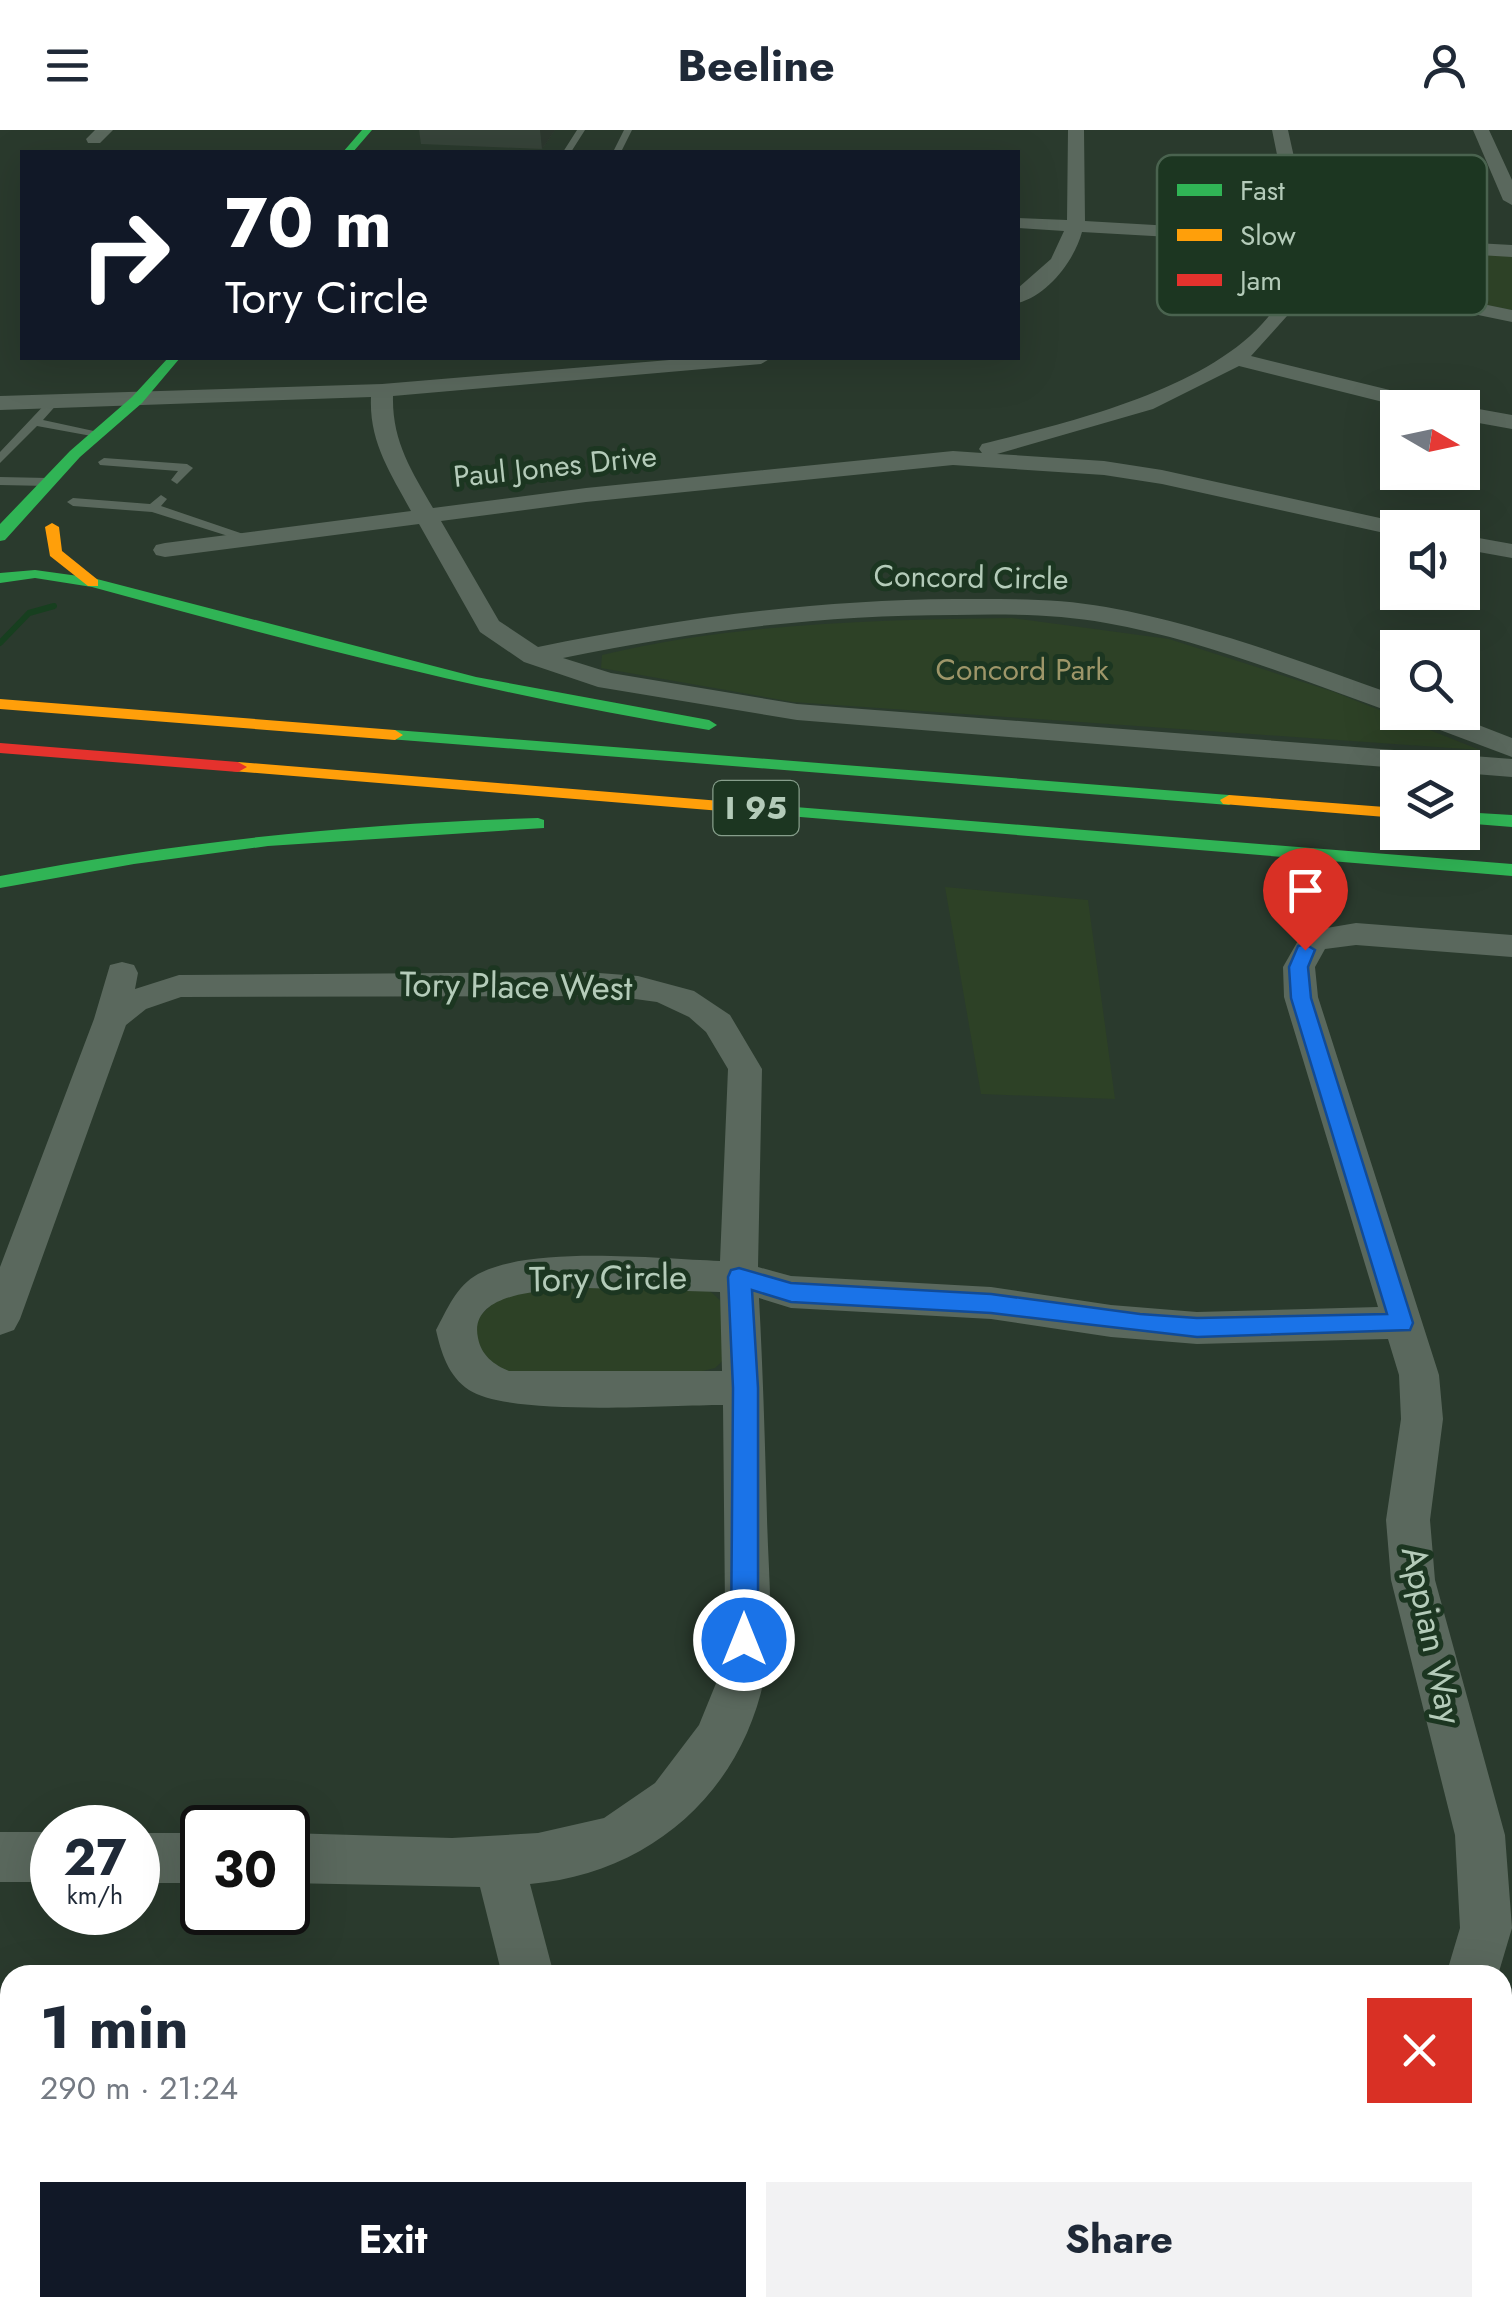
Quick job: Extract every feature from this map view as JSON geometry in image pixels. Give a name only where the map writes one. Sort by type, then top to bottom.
[{"type":"main road","points":[[350,150],[367,130]]},
{"type":"main road","points":[[4,531],[97,432],[136,400],[172,360]]},
{"type":"main road","points":[[4,581],[104,462],[136,400]]},
{"type":"main road","points":[[52,527],[55,553],[93,582]]},
{"type":"main road","points":[[4,581],[35,574],[93,582],[465,682],[566,704],[742,729]]},
{"type":"main road","name":"I 95","points":[[0,704],[1380,811]]},
{"type":"main road","points":[[779,733],[817,738]]},
{"type":"main road","name":"I 95","points":[[0,748],[1512,870]]},
{"type":"main road","points":[[1007,760],[1308,806]]},
{"type":"main road","points":[[1480,818],[1512,821]]},
{"type":"main road","points":[[0,882],[119,857],[237,839],[444,823],[556,824]]},
{"type":"main road","points":[[938,847],[1099,856],[1314,853]]},
{"type":"street","points":[[1020,295],[1053,272],[1074,240],[1076,130]]},
{"type":"street","points":[[1280,130],[1285,155]]},
{"type":"street","points":[[1481,130],[1512,200]]},
{"type":"street","points":[[1020,223],[1157,232]]},
{"type":"street","points":[[1487,250],[1512,251]]},
{"type":"street","points":[[1487,311],[1512,316]]},
{"type":"street","points":[[1277,315],[1236,360],[1380,395]]},
{"type":"street","points":[[0,403],[382,390],[737,360]]},
{"type":"street","name":"Paul Jones Drive","points":[[165,550],[427,514],[953,458],[1088,426],[1236,360]]},
{"type":"street","points":[[382,390],[381,422],[387,447],[480,614],[502,638],[533,656],[608,680],[797,712],[1512,768]]},
{"type":"street","points":[[1480,416],[1512,422]]},
{"type":"street","points":[[1088,426],[1085,440],[1091,455],[1104,468]]},
{"type":"street","name":"Paul Jones Drive","points":[[953,458],[1104,468],[1222,488],[1380,525]]},
{"type":"street","points":[[1480,545],[1512,551]]},
{"type":"street","name":"Concord Circle","points":[[533,656],[670,627],[787,612],[1056,608],[1178,632],[1380,699]]},
{"type":"street","points":[[1465,730],[1512,748]]},
{"type":"street","name":"Appian Way","points":[[1475,1965],[1486,1928],[1480,1835],[1413,1580],[1408,1520],[1422,1419],[1419,1374],[1301,998],[1298,967],[1314,940],[1356,934],[1512,946]]},
{"type":"street","points":[[2,1306],[110,1019],[122,974]]},
{"type":"street","name":"Tory Place West","points":[[110,1019],[134,1001],[179,986],[586,982],[641,986],[683,996],[710,1014],[732,1038],[745,1069],[739,1277],[745,1388],[744,1640],[738,1693],[716,1748],[662,1809],[614,1840],[572,1854],[499,1860],[310,1858]]},
{"type":"street","name":"Tory Circle","points":[[745,1388],[507,1388],[481,1377],[471,1366],[461,1354],[456,1330],[468,1305],[490,1286],[526,1276],[587,1273],[739,1277],[791,1292],[991,1303],[1111,1321],[1197,1328],[1402,1323]]},
{"type":"street","points":[[0,1858],[30,1858]]},
{"type":"street","points":[[499,1860],[525,1965]]},
{"type":"lane","points":[[0,459],[53,402]]},
{"type":"lane","points":[[34,422],[97,432]]},
{"type":"lane","points":[[104,462],[186,468],[176,480]]},
{"type":"lane","points":[[137,478],[147,465]]},
{"type":"lane","points":[[156,478],[165,466]]},
{"type":"lane","points":[[0,481],[48,482]]},
{"type":"lane","points":[[73,502],[157,503],[249,538]]},
{"type":"green space","points":[[1487,254],[1512,255],[1512,310],[1487,305]]},
{"type":"green space","name":"Concord Park","points":[[1012,618],[1169,639],[1380,710],[1380,730],[1430,730],[1480,750],[793,702],[601,668],[602,655],[652,644],[754,630],[857,622]]},
{"type":"green space","points":[[945,887],[1088,900],[1115,1099],[981,1094]]},
{"type":"green space","points":[[535,1287],[702,1287],[724,1307],[729,1355],[715,1368],[690,1374],[543,1377],[491,1366],[478,1354],[472,1323],[500,1297]]},
{"type":"waterway","points":[[0,643],[29,613],[54,606]]},
{"type":"traffic: fast","points":[[350,150],[367,130]]},
{"type":"traffic: fast","points":[[0,537],[75,454],[137,400],[172,360]]},
{"type":"traffic: fast","points":[[0,530],[12,524]]},
{"type":"traffic: fast","points":[[0,578],[35,574],[93,583],[476,682],[709,725]]},
{"type":"traffic: fast","points":[[395,735],[1229,800]]},
{"type":"traffic: fast","points":[[770,810],[1512,870]]},
{"type":"traffic: fast","points":[[1480,818],[1512,821]]},
{"type":"traffic: fast","points":[[0,882],[268,840],[402,829],[538,824]]},
{"type":"traffic: slow","points":[[52,527],[55,553],[93,583]]},
{"type":"traffic: slow","points":[[0,704],[395,735]]},
{"type":"traffic: slow","points":[[238,767],[770,810]]},
{"type":"traffic: slow","points":[[1229,800],[1380,812]]},
{"type":"traffic: jam","points":[[0,748],[238,767]]},
{"type":"route","points":[[744,1640],[745,1388],[739,1277],[791,1292],[991,1303],[1111,1321],[1197,1328],[1402,1323],[1301,998],[1298,967],[1305,950]]}]
